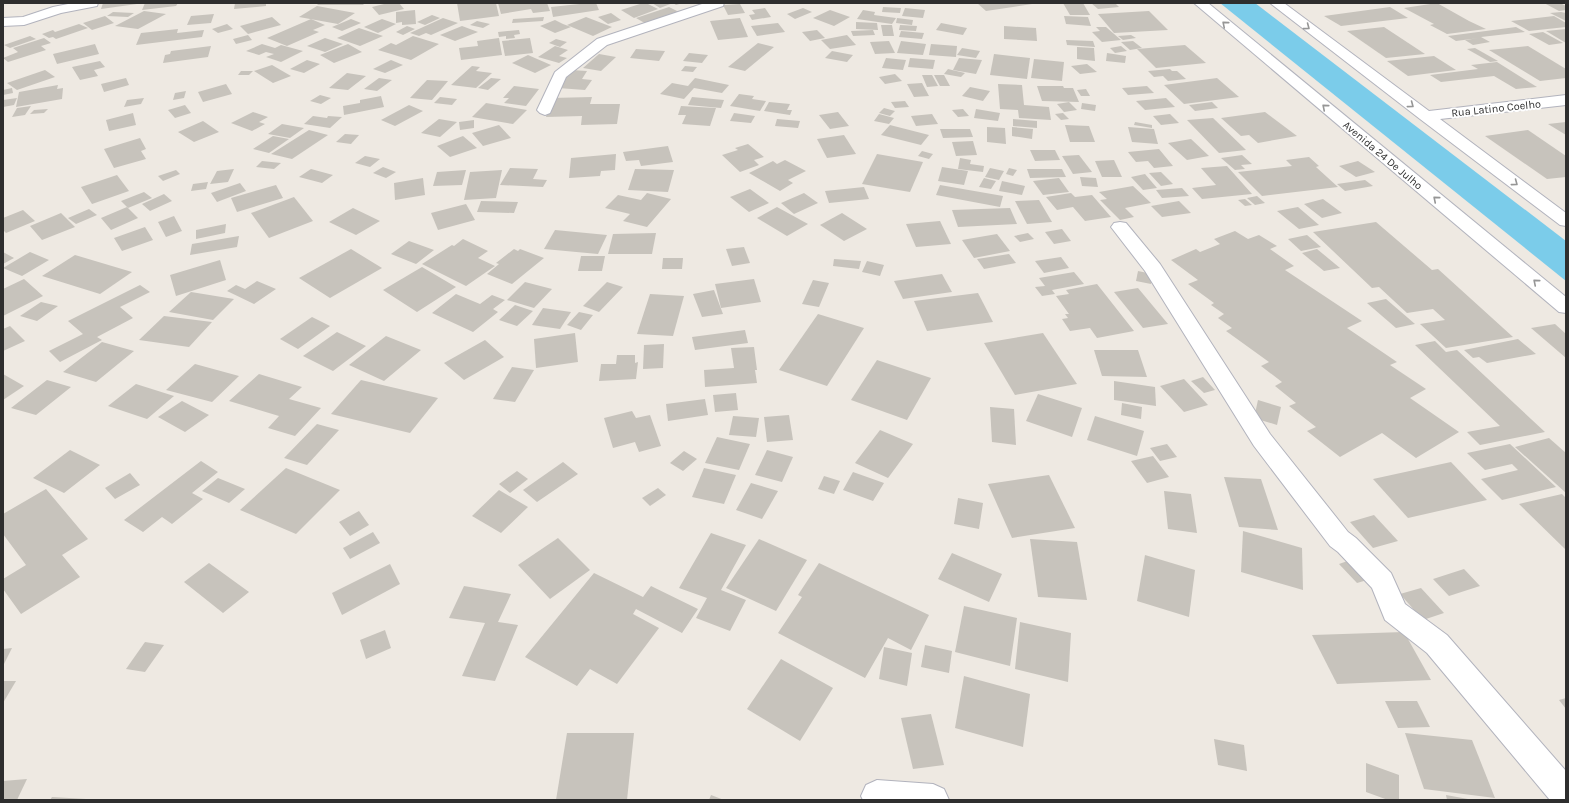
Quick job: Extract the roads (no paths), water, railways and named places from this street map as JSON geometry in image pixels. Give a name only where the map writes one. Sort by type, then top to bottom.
[{"type":"street","points":[[3,34],[24,21],[58,10],[92,3]]},
{"type":"street","points":[[545,110],[560,75],[602,42],[718,3]]},
{"type":"street","name":"Avenida 24 De Julho","points":[[1200,3],[1566,307]]},
{"type":"street","points":[[1276,3],[1566,221]]},
{"type":"street","points":[[3,22],[24,21]]},
{"type":"street","name":"Rua Latino Coelho","points":[[1425,116],[1566,100]]},
{"type":"street","points":[[1120,228],[1153,268],[1262,440],[1339,539],[1347,545],[1382,581],[1395,612],[1437,644],[1566,795]]},
{"type":"street","points":[[877,796],[933,800]]},
{"type":"water","points":[[1220,3],[1255,3],[1566,241],[1566,281]]}]
